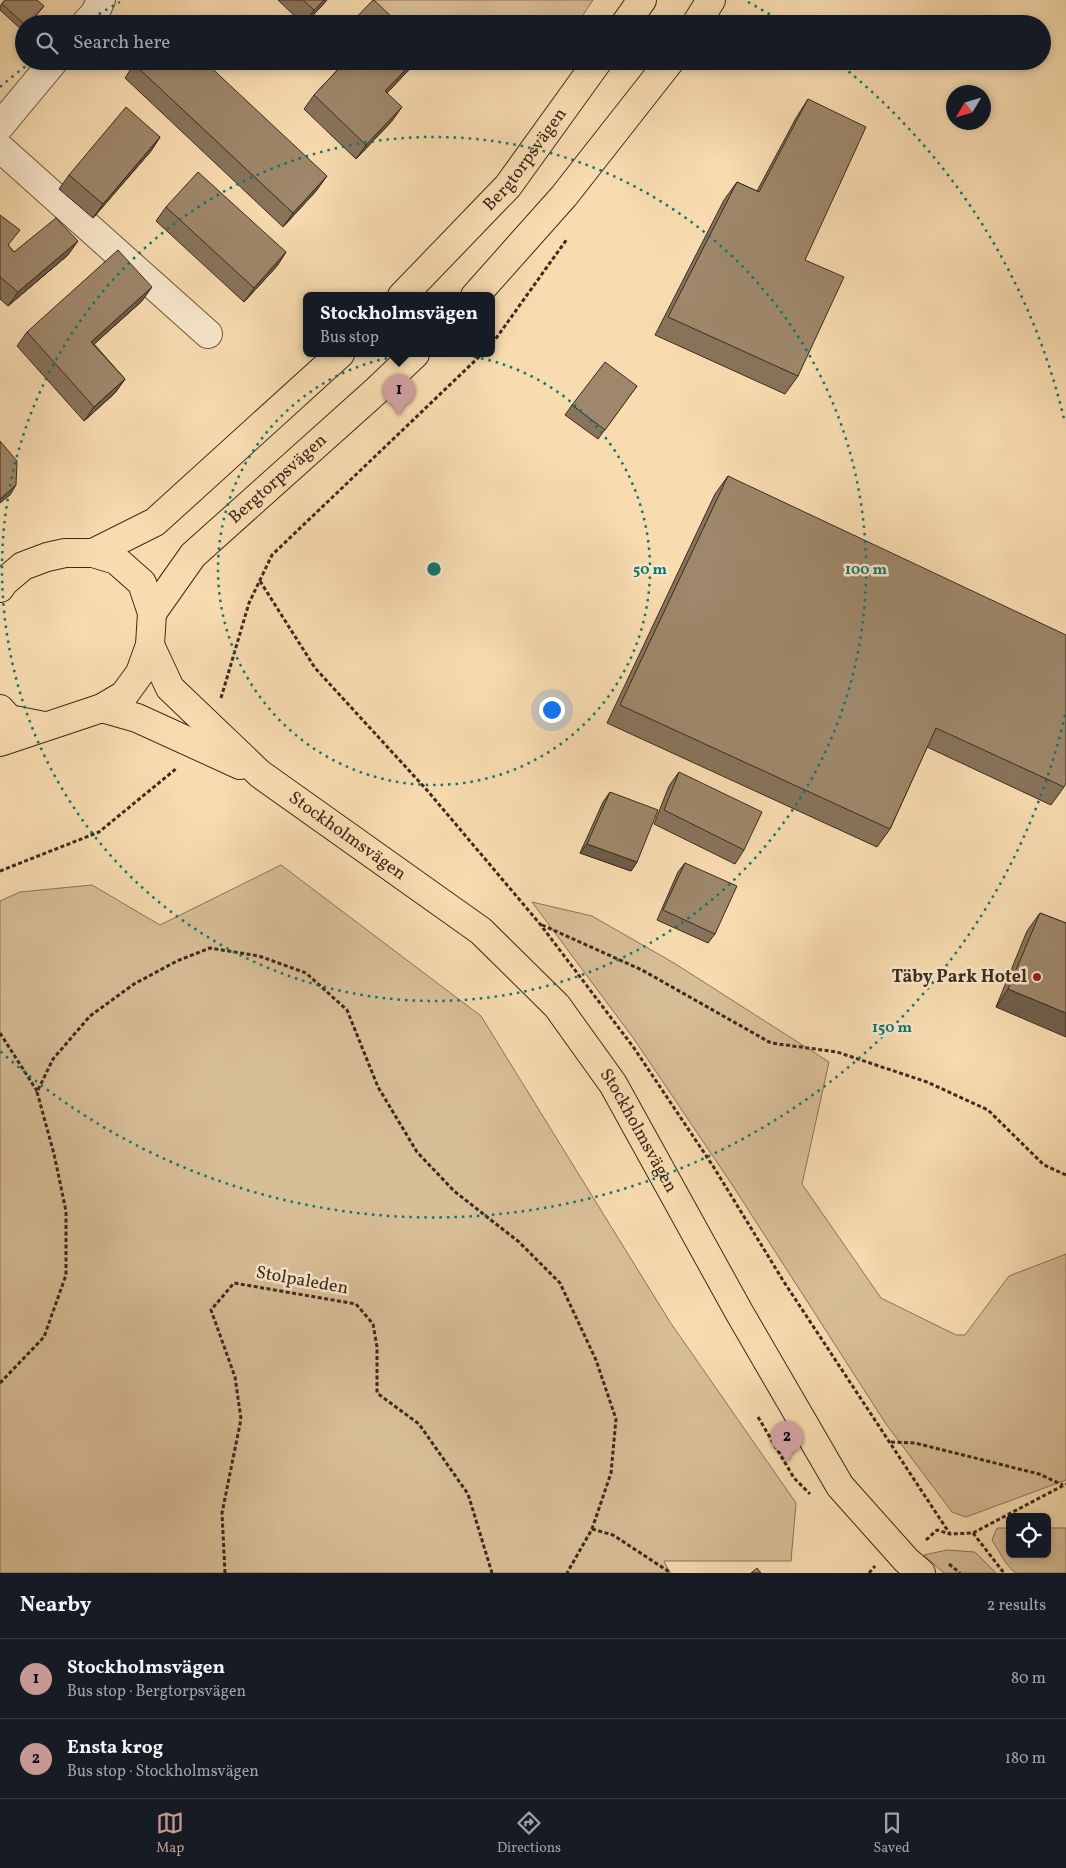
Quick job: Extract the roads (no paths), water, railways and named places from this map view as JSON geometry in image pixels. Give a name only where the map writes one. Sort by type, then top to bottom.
[{"type":"main road","points":[[631,15],[642,0]]},
{"type":"main road","points":[[702,15],[712,0]]},
{"type":"main road","name":"Bergtorpsvägen","points":[[406,292],[508,186],[592,70]]},
{"type":"main road","points":[[479,292],[564,196],[663,70]]},
{"type":"main road","points":[[93,552],[155,522],[337,357]]},
{"type":"main road","name":"Bergtorpsvägen","points":[[152,613],[193,555],[412,357]]},
{"type":"main road","points":[[0,742],[102,708],[124,695],[140,673],[150,645],[152,613],[142,583],[116,560],[93,552],[64,553],[47,557],[24,566],[1,584]]},
{"type":"main road","name":"Stockholmsvägen","points":[[150,645],[170,688],[260,774],[481,930],[556,1006],[613,1084],[739,1312],[840,1486],[906,1560],[921,1573]]},
{"type":"main road","name":"Stockholmsvägen","points":[[102,708],[136,718],[260,774]]},
{"type":"main road","points":[[0,709],[9,719],[45,726]]},
{"type":"street","points":[[93,15],[101,0]]},
{"type":"street","points":[[0,126],[47,70]]},
{"type":"street","points":[[0,148],[208,334]]},
{"type":"place","name":"Stockholmsvägen","points":[[399,415]]},
{"type":"place","name":"Täby Park Hotel","points":[[1037,977]]},
{"type":"place","name":"Ensta krog","points":[[787,1462]]}]
